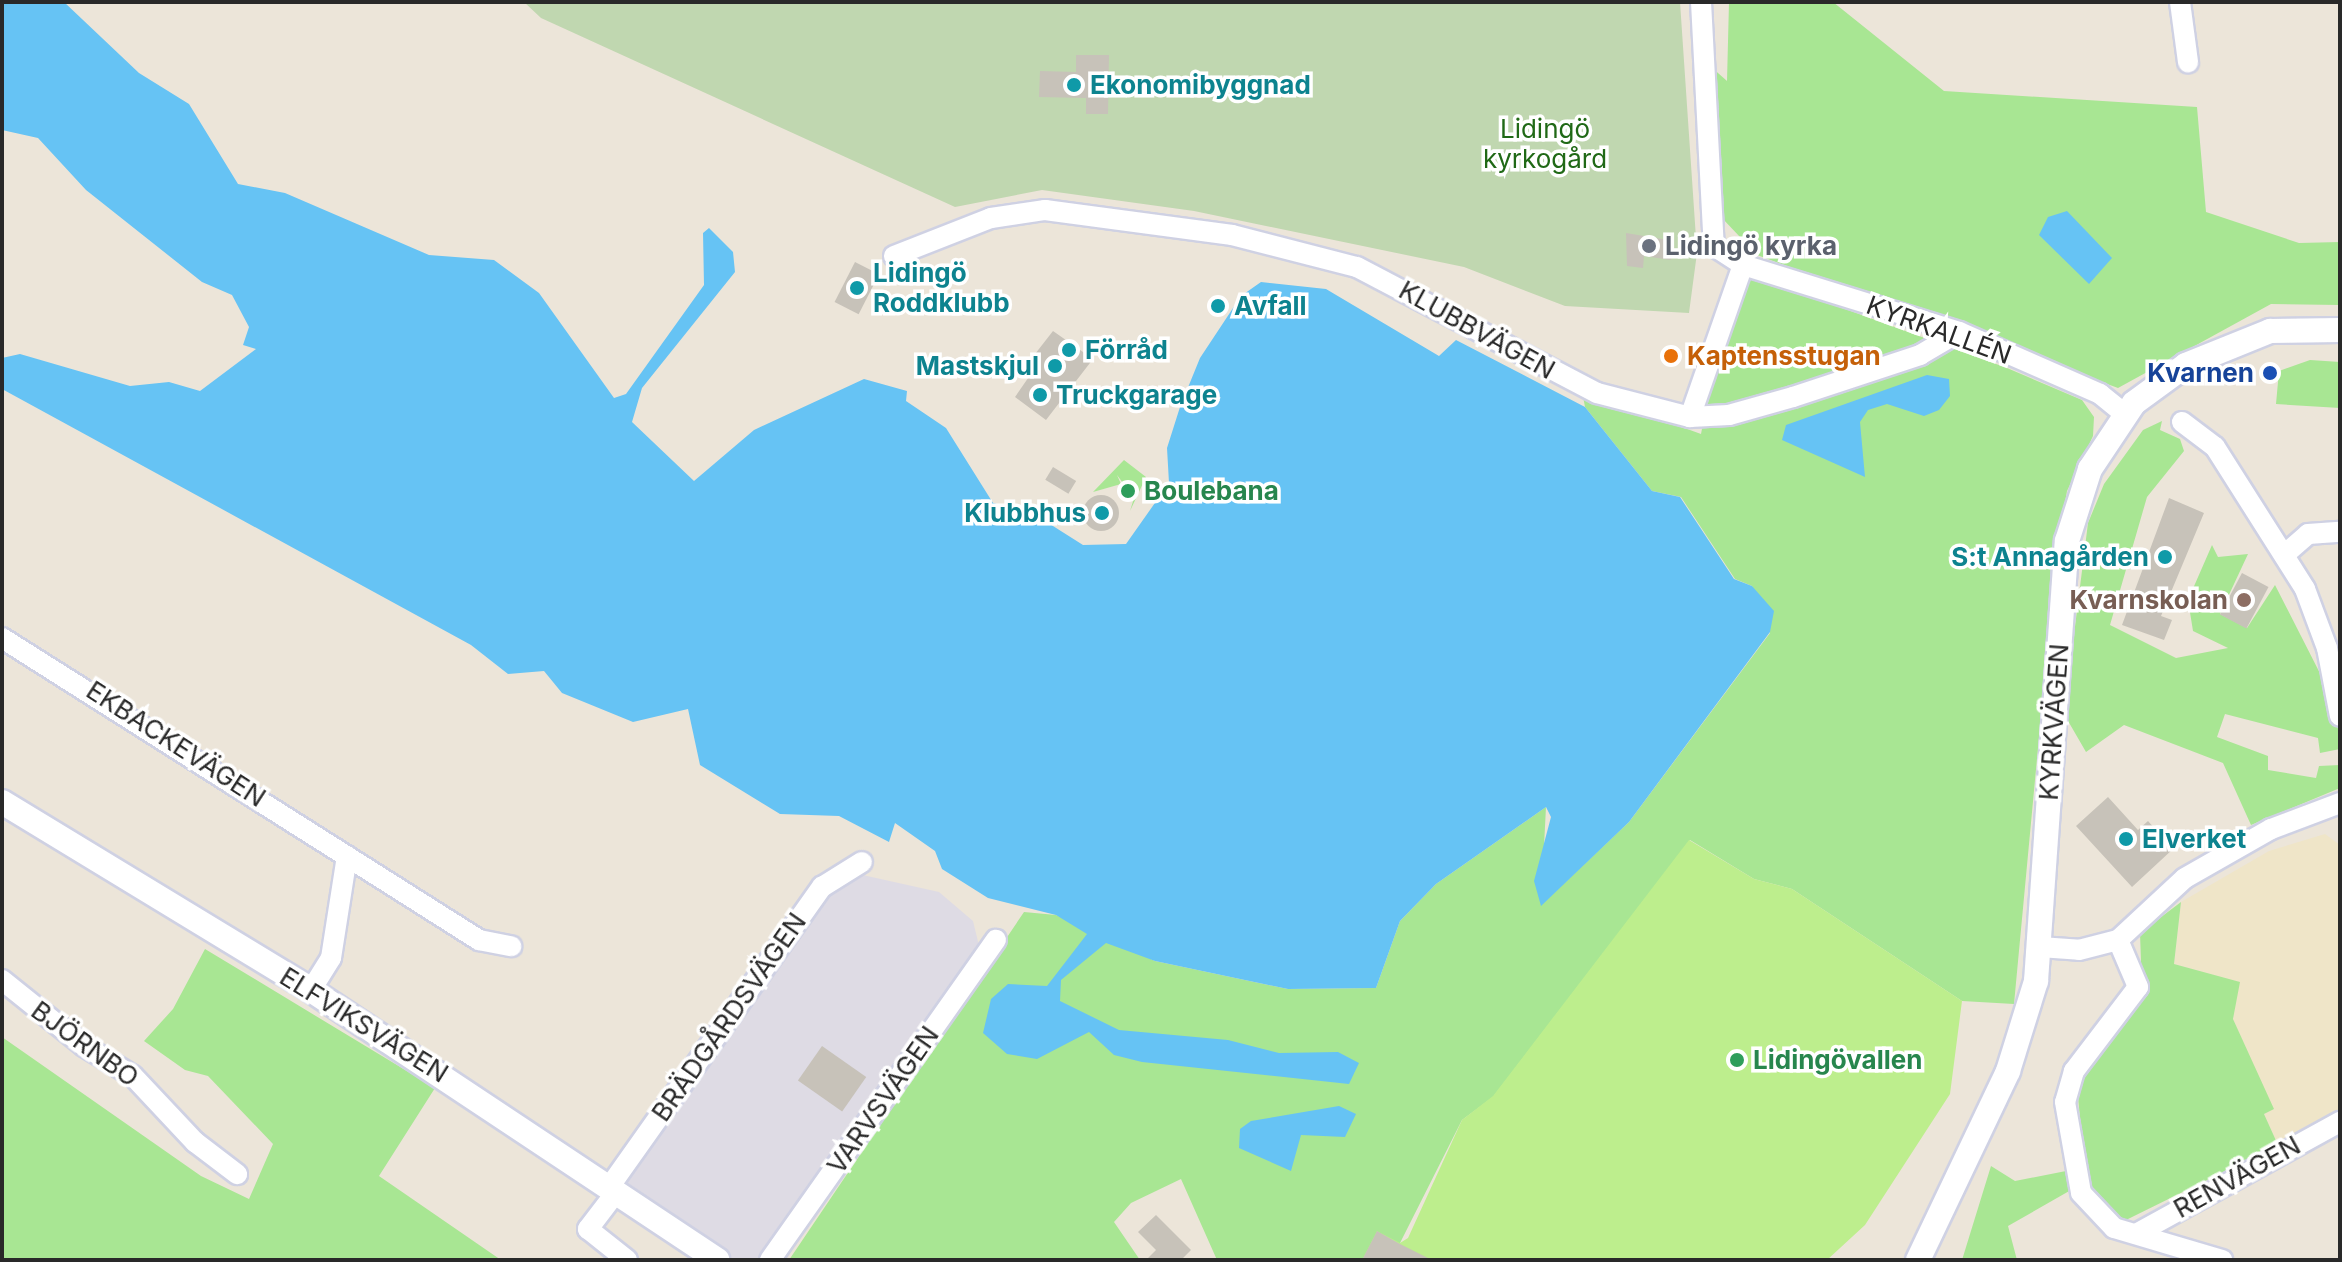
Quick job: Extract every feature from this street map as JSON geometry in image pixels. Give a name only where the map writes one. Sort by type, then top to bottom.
[{"type":"street","name":"KYRKALLÉN","points":[[1701,2],[1714,246],[1743,265],[1959,332],[2100,394],[2125,414]]},
{"type":"street","points":[[2180,2],[2188,62]]},
{"type":"street","name":"KLUBBVÄGEN","points":[[894,256],[991,218],[1045,210],[1232,235],[1357,267],[1597,393],[1690,417],[1729,415],[1793,397],[1920,355],[1959,332]]},
{"type":"street","points":[[1690,417],[1743,265]]},
{"type":"street","name":"KYRKVÄGEN","points":[[1918,1260],[2023,1032],[2040,947],[2067,541],[2090,469],[2125,414],[2149,387],[2241,338],[2340,330]]},
{"type":"street","points":[[2182,422],[2215,447],[2284,555],[2320,624],[2340,716]]},
{"type":"street","points":[[2284,555],[2308,534],[2340,532]]},
{"type":"street","name":"EKBACKEVÄGEN","points":[[2,638],[479,940],[511,946]]},
{"type":"street","name":"ELFVIKSVÄGEN","points":[[2,802],[311,990],[718,1260]]},
{"type":"street","points":[[2040,947],[2079,950],[2118,940],[2196,871],[2340,803]]},
{"type":"street","points":[[311,990],[331,958],[347,856]]},
{"type":"street","name":"BRÄDGÅRDSVÄGEN","points":[[627,1260],[588,1229],[822,887],[862,862]]},
{"type":"street","name":"VARVSVÄGEN","points":[[770,1260],[996,940]]},
{"type":"street","points":[[2118,940],[2138,987],[2074,1071],[2065,1102],[2081,1193],[2098,1218],[2136,1234],[2222,1260]]},
{"type":"street","name":"BJÖRNBO","points":[[2,980],[133,1076],[195,1142],[237,1174]]},
{"type":"street","name":"RENVÄGEN","points":[[2136,1234],[2340,1122]]},
{"type":"shaded area","points":[[2325,834],[2340,845],[2340,1113],[2278,1145],[2264,1114],[2273,1109],[2233,1019],[2239,982],[2174,964],[2181,902],[2269,851]]},
{"type":"shaded area","points":[[858,874],[939,892],[973,921],[984,966],[779,1260],[735,1260],[623,1182],[840,880]]},
{"type":"green space","name":"Lidingö kyrkogård","points":[[524,2],[1680,2],[1697,253],[1689,313],[1565,306],[1464,267],[1194,211],[1042,190],[955,207],[541,18]]},
{"type":"green space","points":[[1729,2],[1833,2],[1944,91],[2197,107],[2206,212],[2299,243],[2340,242],[2340,305],[2271,304],[2118,388],[1757,255],[1722,218],[1709,65],[1727,81]]},
{"type":"green space","points":[[1749,274],[2007,368],[2082,400],[2094,417],[2093,436],[2067,491],[2056,556],[2014,1004],[1962,1001],[1792,889],[1754,879],[1690,840],[1493,1097],[1462,1120],[1400,1243],[1362,1260],[1217,1260],[1181,1179],[1131,1203],[1114,1222],[1140,1260],[789,1260],[1024,912],[1056,915],[1155,961],[1288,989],[1376,988],[1400,921],[1436,884],[1546,807],[1541,905],[1629,822],[1770,633],[1752,586],[1735,579],[1681,497],[1652,491],[1585,407],[1582,391],[1701,434],[1712,377]]},
{"type":"green space","points":[[2310,360],[2340,362],[2340,408],[2276,404],[2279,371]]},
{"type":"green space","points":[[2162,421],[2160,430],[2180,439],[2184,451],[2147,497],[2110,625],[2176,658],[2228,648],[2193,631],[2188,600],[2212,545],[2218,557],[2248,554],[2220,614],[2247,628],[2275,585],[2330,693],[2340,738],[2340,749],[2320,753],[2318,738],[2225,714],[2217,737],[2268,756],[2268,770],[2316,778],[2319,766],[2340,765],[2340,788],[2251,825],[2223,763],[2124,725],[2086,752],[2064,714],[2088,523],[2104,484],[2143,430]]},
{"type":"green space","points":[[1124,460],[1146,477],[1130,511],[1134,498],[1117,475],[1121,484],[1093,492]]},
{"type":"green space","name":"Lidingövallen","points":[[1689,840],[1754,879],[1792,889],[1962,1001],[1950,1094],[1865,1225],[1827,1260],[1362,1260],[1377,1231],[1400,1243],[1408,1238],[1462,1120],[1493,1096]]},
{"type":"green space","points":[[2181,902],[2174,964],[2240,982],[2233,1019],[2274,1109],[2264,1114],[2278,1145],[2126,1220],[2101,1208],[2086,1179],[2077,1087],[2142,990],[2140,933]]},
{"type":"green space","points":[[205,949],[435,1088],[379,1176],[501,1260],[2,1260],[2,1037],[201,1176],[249,1199],[273,1144],[208,1076],[185,1070],[144,1041],[173,1009]]},
{"type":"green space","points":[[1991,1166],[2015,1181],[2066,1171],[2071,1190],[2008,1226],[2017,1260],[1962,1260]]},
{"type":"water","points":[[2,2],[64,2],[139,73],[189,104],[238,184],[285,193],[429,255],[494,260],[539,293],[614,398],[626,394],[704,285],[703,233],[709,228],[733,252],[735,272],[642,388],[632,422],[694,481],[754,430],[864,379],[907,391],[906,401],[946,428],[993,503],[1034,514],[1083,545],[1126,544],[1169,483],[1167,448],[1180,407],[1200,358],[1241,296],[1261,282],[1326,289],[1439,356],[1456,340],[1585,407],[1652,491],[1680,497],[1734,579],[1752,586],[1774,611],[1770,632],[1629,822],[1541,906],[1534,881],[1551,817],[1546,807],[1436,884],[1400,921],[1376,988],[1288,989],[1155,961],[1106,943],[1061,980],[1060,1001],[1119,1030],[1228,1040],[1279,1053],[1338,1052],[1359,1063],[1349,1084],[1142,1062],[1114,1055],[1089,1032],[1037,1059],[1007,1054],[983,1033],[991,999],[1008,984],[1047,986],[1087,934],[1056,915],[988,898],[942,869],[935,851],[895,823],[889,842],[839,816],[780,814],[700,765],[688,709],[633,722],[562,693],[544,671],[508,674],[471,645],[2,389],[2,358],[20,354],[130,386],[169,382],[200,391],[256,349],[243,345],[249,327],[232,295],[202,282],[86,190],[38,138],[2,130]]},
{"type":"water","points":[[2067,211],[2112,258],[2089,284],[2039,235],[2048,217]]},
{"type":"water","points":[[1927,375],[1949,379],[1950,396],[1939,410],[1924,416],[1887,404],[1868,410],[1860,422],[1865,477],[1782,440],[1786,425]]},
{"type":"water","points":[[1339,1106],[1356,1114],[1345,1137],[1301,1135],[1291,1171],[1239,1148],[1240,1129],[1251,1121]]},
{"type":"building","name":"Ekonomibyggnad","points":[[1076,55],[1109,55],[1108,114],[1086,114],[1086,98],[1039,97],[1040,71],[1076,72]]},
{"type":"building","name":"Lidingö kyrka","points":[[1626,233],[1674,241],[1671,260],[1644,256],[1643,268],[1627,266]]},
{"type":"building","name":"Lidingö Roddklubb","points":[[855,262],[879,274],[859,314],[835,302]]},
{"type":"building","points":[[1053,331],[1093,359],[1046,420],[1015,397],[1035,368],[1028,363]]},
{"type":"building","points":[[1053,467],[1076,481],[1068,494],[1045,480]]},
{"type":"building","name":"Klubbhus","points":[[1101,495],[1113,501],[1119,513],[1113,525],[1101,531],[1089,525],[1083,513],[1089,501]]},
{"type":"building","name":"S:t Annagården","points":[[2169,498],[2204,513],[2161,616],[2172,620],[2164,640],[2122,625]]},
{"type":"building","name":"Kvarnskolan","points":[[2242,573],[2268,587],[2246,629],[2220,614]]},
{"type":"building","name":"Elverket","points":[[2108,797],[2138,830],[2148,821],[2173,849],[2132,887],[2076,826]]},
{"type":"building","points":[[822,1046],[866,1077],[842,1111],[798,1080]]},
{"type":"building","points":[[1156,1215],[1191,1250],[1181,1260],[1146,1260],[1156,1250],[1138,1232]]},
{"type":"building","points":[[1377,1231],[1400,1244],[1432,1260],[1362,1260]]},
{"type":"place","name":"Ekonomibyggnad","points":[[1074,85]]},
{"type":"place","name":"Lidingö kyrka","points":[[1649,246]]},
{"type":"place","name":"Lidingö Roddklubb","points":[[857,288]]},
{"type":"place","name":"Avfall","points":[[1218,306]]},
{"type":"place","name":"Förråd","points":[[1069,350]]},
{"type":"place","name":"Kaptensstugan","points":[[1671,356]]},
{"type":"place","name":"Mastskjul","points":[[1055,366]]},
{"type":"place","name":"Kvarnen","points":[[2270,373]]},
{"type":"place","name":"Truckgarage","points":[[1040,395]]},
{"type":"place","name":"Boulebana","points":[[1128,491]]},
{"type":"place","name":"Klubbhus","points":[[1102,513]]},
{"type":"place","name":"S:t Annagården","points":[[2165,557]]},
{"type":"place","name":"Kvarnskolan","points":[[2244,600]]},
{"type":"place","name":"Elverket","points":[[2126,839]]},
{"type":"place","name":"Lidingövallen","points":[[1737,1060]]}]
